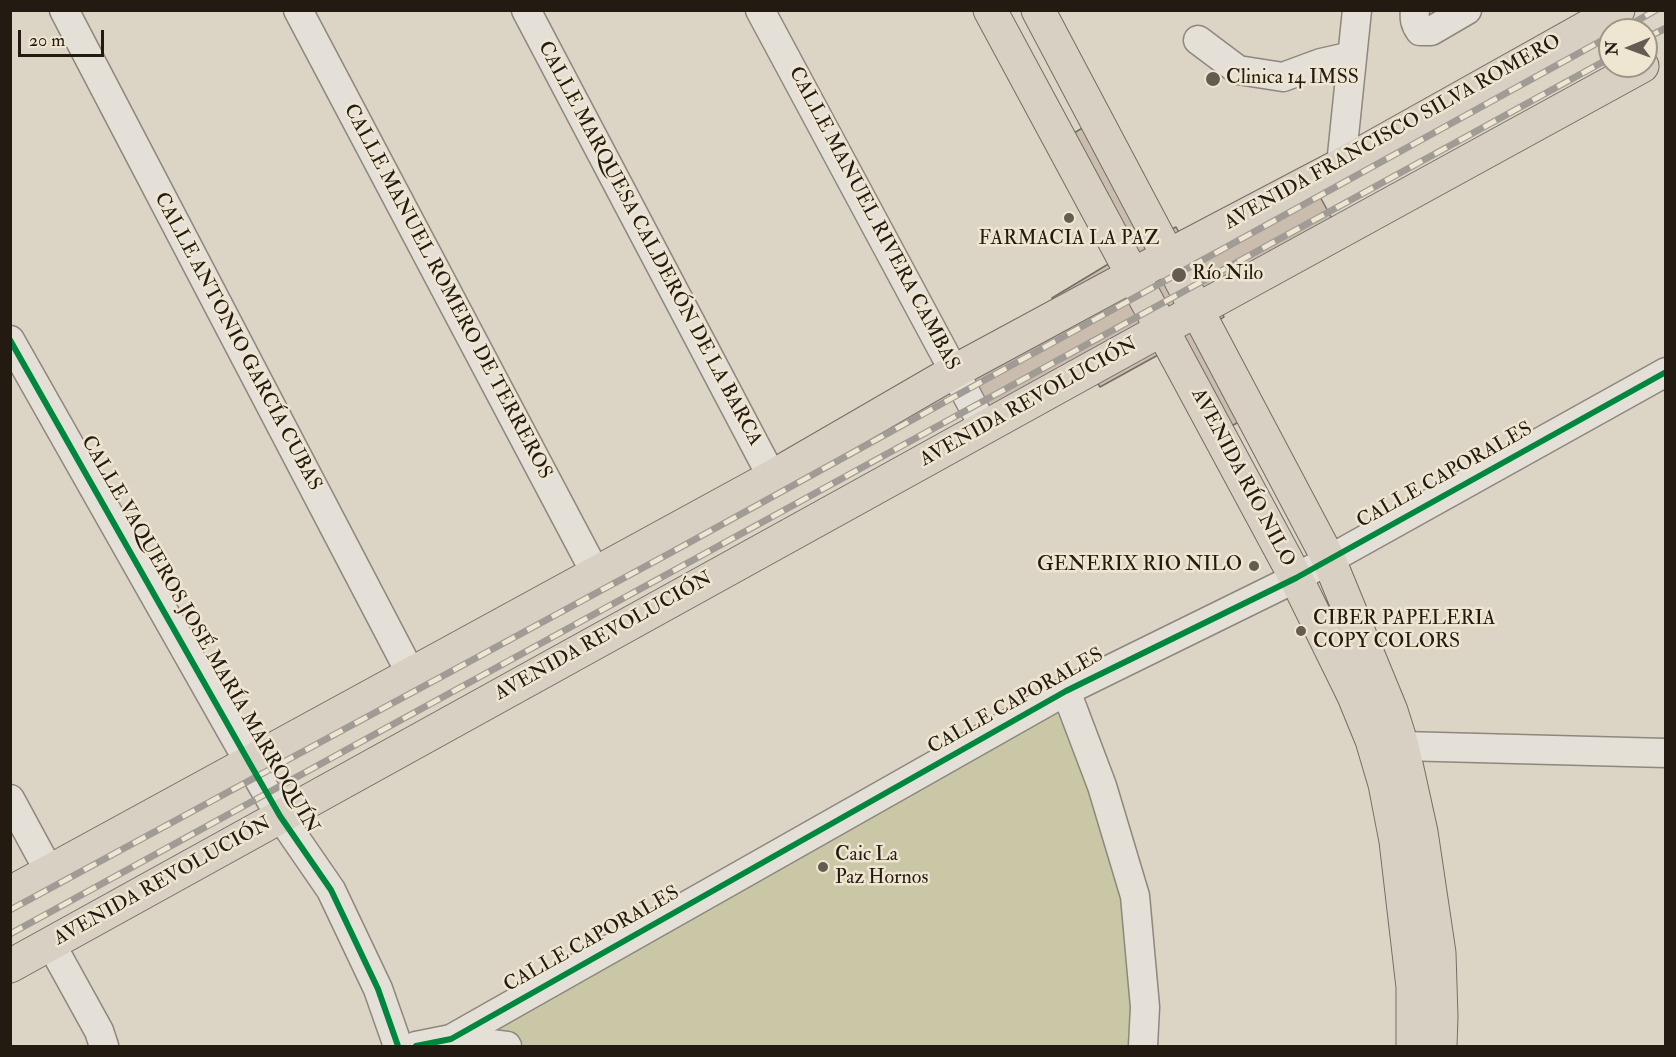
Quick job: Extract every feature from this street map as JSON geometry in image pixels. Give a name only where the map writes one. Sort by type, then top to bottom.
[{"type":"main road","name":"AVENIDA RÍO NILO","points":[[990,10],[1296,578],[1354,696],[1372,740],[1385,784],[1396,841],[1413,987],[1413,1047]]},
{"type":"main road","name":"AVENIDA RÍO NILO","points":[[1038,10],[1329,560],[1391,711],[1402,746],[1421,832],[1439,953],[1440,1047]]},
{"type":"main road","name":"AVENIDA FRANCISCO SILVA ROMERO","points":[[1168,256],[1341,165],[1577,21],[1618,10]]},
{"type":"main road","points":[[1197,310],[1620,78]]},
{"type":"main road","points":[[10,893],[596,574],[772,477],[955,371],[1168,256]]},
{"type":"main road","name":"AVENIDA REVOLUCIÓN","points":[[10,966],[1197,310]]},
{"type":"street","name":"CALLE ANTONIO GARCÍA CUBAS","points":[[64,10],[411,674]]},
{"type":"street","name":"CALLE MANUEL ROMERO DE TERREROS","points":[[298,10],[596,574]]},
{"type":"street","name":"CALLE MARQUESA CALDERÓN DE LA BARCA","points":[[526,10],[772,477]]},
{"type":"street","name":"CALLE MANUEL RIVERA CAMBAS","points":[[760,10],[984,427]]},
{"type":"street","points":[[1341,165],[1357,10]]},
{"type":"street","points":[[1415,10],[1416,26],[1420,31],[1425,32],[1431,31],[1467,10]]},
{"type":"street","points":[[1198,40],[1238,70],[1283,77],[1321,63],[1352,56]]},
{"type":"street","name":"CALLE VAQUEROS JOSÉ MARÍA MARROQUÍN","points":[[10,340],[280,816],[331,890],[378,989],[398,1047]]},
{"type":"street","name":"CALLE CAPORALES","points":[[416,1047],[451,1039],[1065,691],[1296,578],[1665,372]]},
{"type":"street","points":[[1065,691],[1102,786],[1135,896],[1144,1007],[1143,1047]]},
{"type":"street","points":[[1402,746],[1665,753]]},
{"type":"street","points":[[10,799],[49,872]]},
{"type":"street","points":[[51,944],[99,1031],[104,1047]]},
{"type":"street","points":[[451,1039],[507,1047]]},
{"type":"shaded area","points":[[1063,706],[1131,894],[1139,1046],[513,1046],[451,1039]]},
{"type":"building","name":"Río Nilo","points":[[1109,113],[1172,229],[1176,227],[1184,241],[1307,173],[1341,235],[1217,302],[1224,317],[1212,325],[1261,410],[1224,430],[1178,344],[1100,387],[1088,367],[985,425],[956,365],[1059,310],[1052,298],[1130,251],[1072,134]]},
{"type":"railway","points":[[1642,18],[1656,10]]},
{"type":"railway","points":[[1658,32],[1666,28]]},
{"type":"railway","points":[[10,910],[672,552],[1598,43]]},
{"type":"railway","points":[[10,934],[1598,65]]},
{"type":"cycle path","points":[[10,340],[280,816],[331,890],[378,989],[398,1046]]},
{"type":"cycle path","points":[[416,1046],[451,1039],[1066,691],[1296,578],[1666,372]]},
{"type":"place","name":"Clinica 14 IMSS","points":[[1213,79]]},
{"type":"place","name":"FARMACIA LA PAZ","points":[[1069,218]]},
{"type":"place","name":"Río Nilo","points":[[1179,275]]},
{"type":"place","name":"GENERIX RIO NILO","points":[[1254,566]]},
{"type":"place","name":"CIBER PAPELERIA COPY COLORS","points":[[1301,631]]},
{"type":"place","name":"Caic La Paz Hornos","points":[[823,867]]}]
